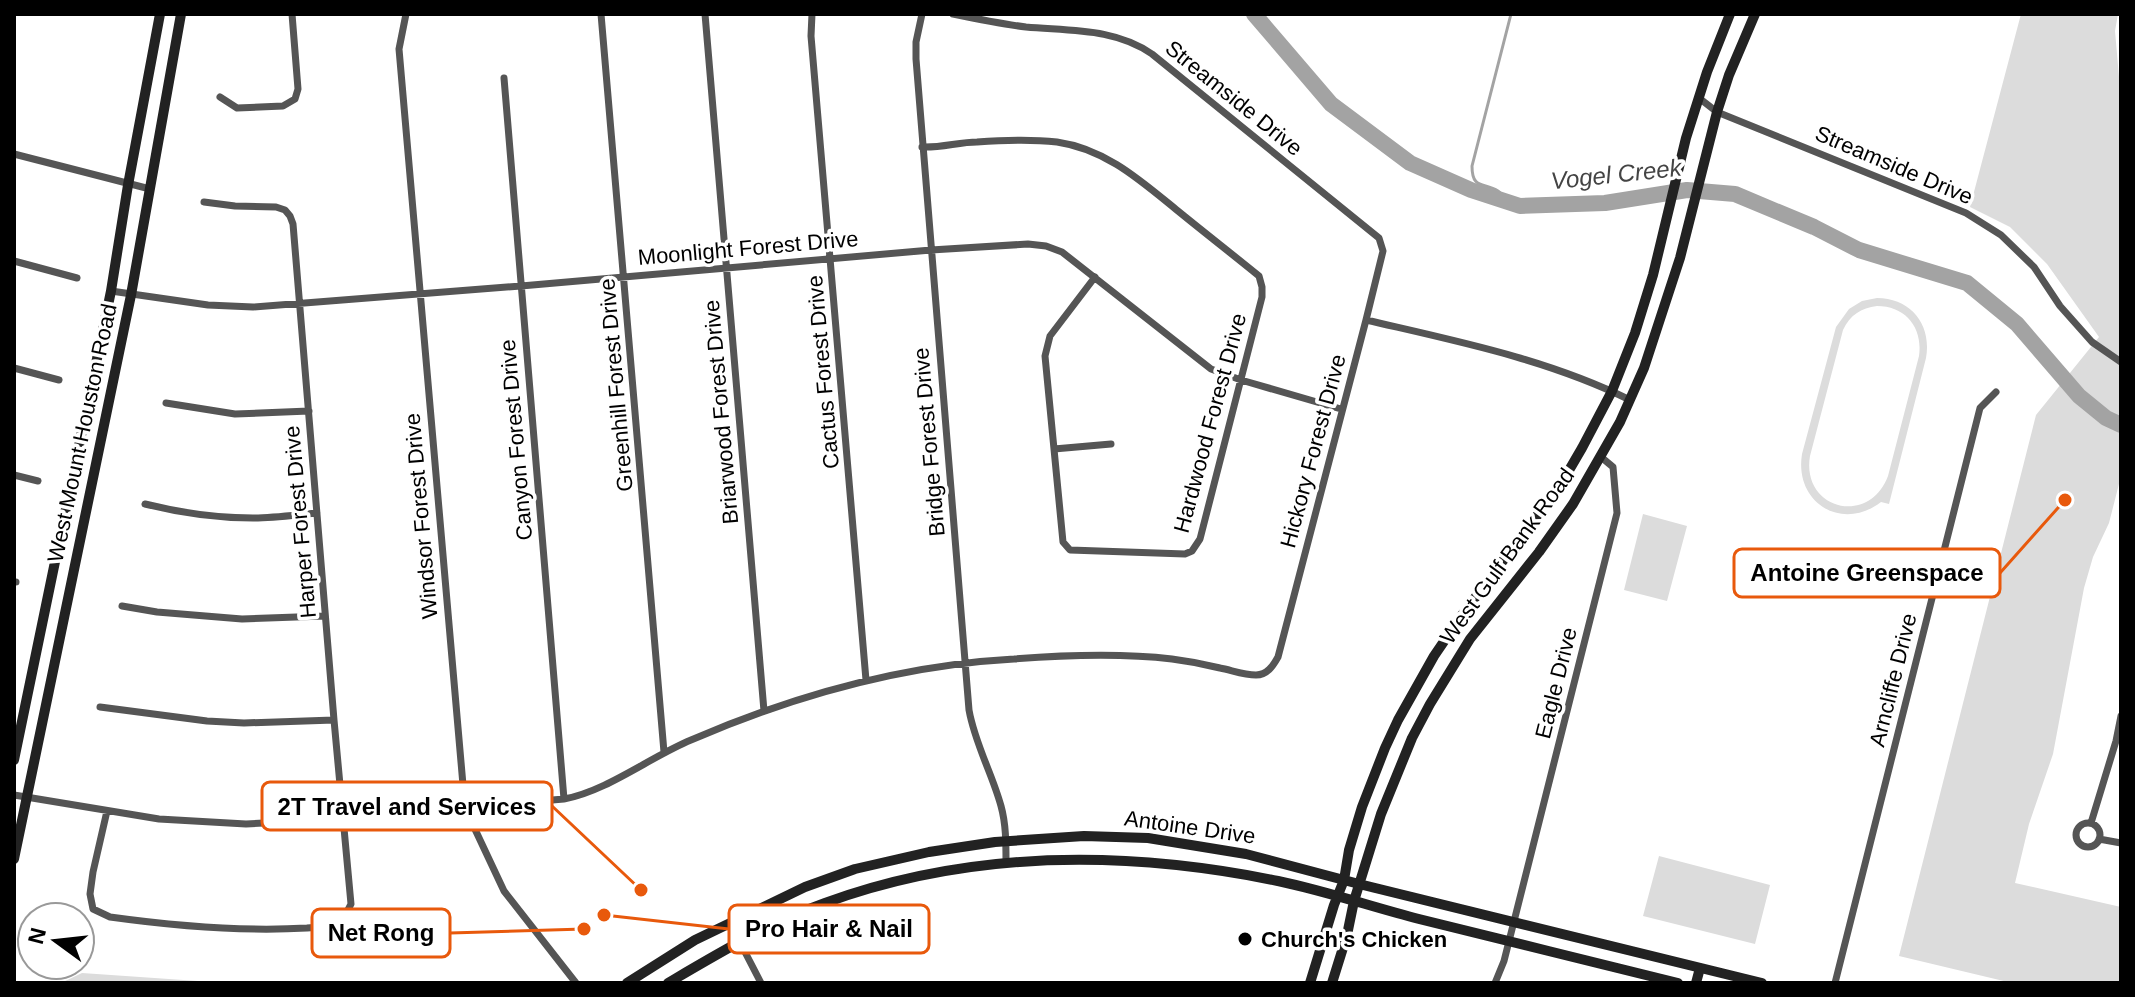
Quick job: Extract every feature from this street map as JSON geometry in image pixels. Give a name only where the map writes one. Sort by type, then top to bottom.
[{"type":"main road","name":"West Mount Houston Road","points":[[14,760],[111,291],[160,14]]},
{"type":"main road","name":"West Mount Houston Road","points":[[14,859],[131,295],[181,14]]},
{"type":"main road","name":"West Gulf Bank Road","points":[[1310,983],[1344,880],[1362,807],[1385,748],[1413,692],[1462,615],[1546,505],[1582,448],[1612,391],[1635,333],[1686,138],[1730,14]]},
{"type":"main road","name":"West Gulf Bank Road","points":[[1332,983],[1359,884],[1402,759],[1430,704],[1470,639],[1539,552],[1601,457],[1644,368],[1683,248],[1717,112],[1755,14]]},
{"type":"main road","points":[[1661,241],[1683,248]]},
{"type":"main road","points":[[1546,505],[1562,519]]},
{"type":"main road","points":[[1385,748],[1402,759]]},
{"type":"main road","points":[[1362,807],[1381,814]]},
{"type":"main road","name":"Antoine Drive","points":[[627,983],[695,940],[805,887],[855,869],[929,852],[1006,841],[1084,836],[1148,838],[1246,854],[1762,983]]},
{"type":"main road","name":"Antoine Drive","points":[[668,983],[740,941],[823,904],[876,887],[951,868],[1066,859],[1179,864],[1267,879],[1678,983]]},
{"type":"main road","points":[[1696,983],[1700,968]]},
{"type":"street","points":[[220,97],[237,108],[283,106],[295,99],[298,89],[292,14]]},
{"type":"street","name":"Windsor Forest Drive","points":[[406,14],[399,49],[465,808],[504,891],[576,983]]},
{"type":"street","name":"Greenhill Forest Drive","points":[[601,14],[664,752]]},
{"type":"street","name":"Briarwood Forest Drive","points":[[705,14],[764,711]]},
{"type":"street","name":"Cactus Forest Drive","points":[[812,14],[811,36],[866,680]]},
{"type":"street","name":"Bridge Forest Drive","points":[[922,14],[916,59],[969,710],[973,731],[1001,807],[1006,862]]},
{"type":"street","name":"Streamside Drive","points":[[953,14],[998,23],[1102,34],[1133,43],[1152,54],[1379,238]]},
{"type":"street","name":"Canyon Forest Drive","points":[[504,78],[564,799]]},
{"type":"street","name":"Streamside Drive","points":[[1699,98],[1717,112],[1966,213],[2001,235],[2034,267],[2060,306],[2092,342],[2121,362]]},
{"type":"street","name":"Hardwood Forest Drive","points":[[922,147],[1020,140],[1056,142],[1104,156],[1134,176],[1259,276],[1262,297],[1200,539],[1192,551],[1179,555],[1070,550],[1063,542],[1054,449]]},
{"type":"street","points":[[14,154],[150,189]]},
{"type":"street","name":"Harper Forest Drive","points":[[107,811],[90,894],[93,909],[110,917],[192,927],[287,929],[337,924],[351,904],[293,224],[285,210],[276,207],[204,202]]},
{"type":"street","name":"Hickory Forest Drive","points":[[966,664],[1055,656],[1131,656],[1192,662],[1255,675],[1268,671],[1278,657],[1366,320],[1383,251],[1379,238]]},
{"type":"street","name":"Moonlight Forest Drive","points":[[111,291],[234,307],[298,304],[931,250],[1038,245],[1062,252],[1211,369],[1341,409]]},
{"type":"street","points":[[14,261],[77,278]]},
{"type":"street","points":[[1095,277],[1050,336],[1045,356],[1054,449],[1111,444]]},
{"type":"street","points":[[1366,320],[1465,343],[1563,371],[1630,400]]},
{"type":"street","points":[[14,368],[59,380]]},
{"type":"street","name":"Arncliffe Drive","points":[[1835,983],[1980,408],[1996,392]]},
{"type":"street","points":[[166,403],[235,414],[309,411]]},
{"type":"street","name":"Eagle Drive","points":[[1495,983],[1504,961],[1617,513],[1613,467],[1601,457]]},
{"type":"street","points":[[14,475],[38,481]]},
{"type":"street","points":[[145,504],[218,517],[254,518],[317,513]]},
{"type":"street","points":[[122,606],[242,619],[325,616]]},
{"type":"street","points":[[14,795],[159,819],[246,824],[564,799],[586,793],[664,752],[764,711],[866,680],[966,664]]},
{"type":"street","points":[[100,707],[220,722],[334,720]]},
{"type":"street","points":[[2091,823],[2121,716]]},
{"type":"street","points":[[2091,823],[2099,829],[2099,839],[2089,847],[2082,846],[2075,834],[2078,827],[2091,823]]},
{"type":"street","points":[[2099,839],[2121,843]]},
{"type":"street","points":[[730,923],[761,983]]},
{"type":"shaded area","points":[[2021,14],[2118,14],[2115,31],[2121,100],[2121,476],[2109,523],[2093,557],[2084,588],[2053,754],[2029,824],[2015,883],[2121,907],[2121,983],[2012,983],[1899,956],[2036,415],[2099,337],[2047,264],[2010,227],[1970,207]]},
{"type":"shaded area","points":[[1889,299],[1909,308],[1926,335],[1926,358],[1889,504],[1881,502],[1866,511],[1851,514],[1837,513],[1813,499],[1805,486],[1801,471],[1802,454],[1836,327],[1849,309],[1862,301]],"holes":[[[1887,307],[1910,320],[1918,336],[1919,356],[1888,476],[1879,492],[1867,502],[1853,506],[1838,505],[1816,489],[1810,474],[1810,456],[1843,330],[1853,316],[1866,308]]]},
{"type":"shaded area","points":[[1643,514],[1687,526],[1667,601],[1624,590]]},
{"type":"shaded area","points":[[1659,856],[1770,885],[1755,944],[1643,916]]},
{"type":"shaded area","points":[[96,974],[227,983],[61,983],[96,981]]},
{"type":"waterway","name":"Vogel Creek","points":[[1254,14],[1331,104],[1410,163],[1471,190],[1520,206],[1605,203],[1687,190],[1735,194],[1814,227],[1859,250],[1967,283],[2017,324],[2079,396],[2106,418],[2121,425]]},
{"type":"waterway","points":[[1507,202],[1498,191],[1474,179],[1472,166],[1511,14]]},
{"type":"place","name":"Antoine Greenspace","points":[[2065,500]]},
{"type":"place","name":"2T Travel and Services","points":[[641,890]]},
{"type":"place","name":"Pro Hair & Nail","points":[[604,915]]},
{"type":"place","name":"Net Rong","points":[[584,929]]},
{"type":"place","name":"Church's Chicken","points":[[1245,939]]}]
